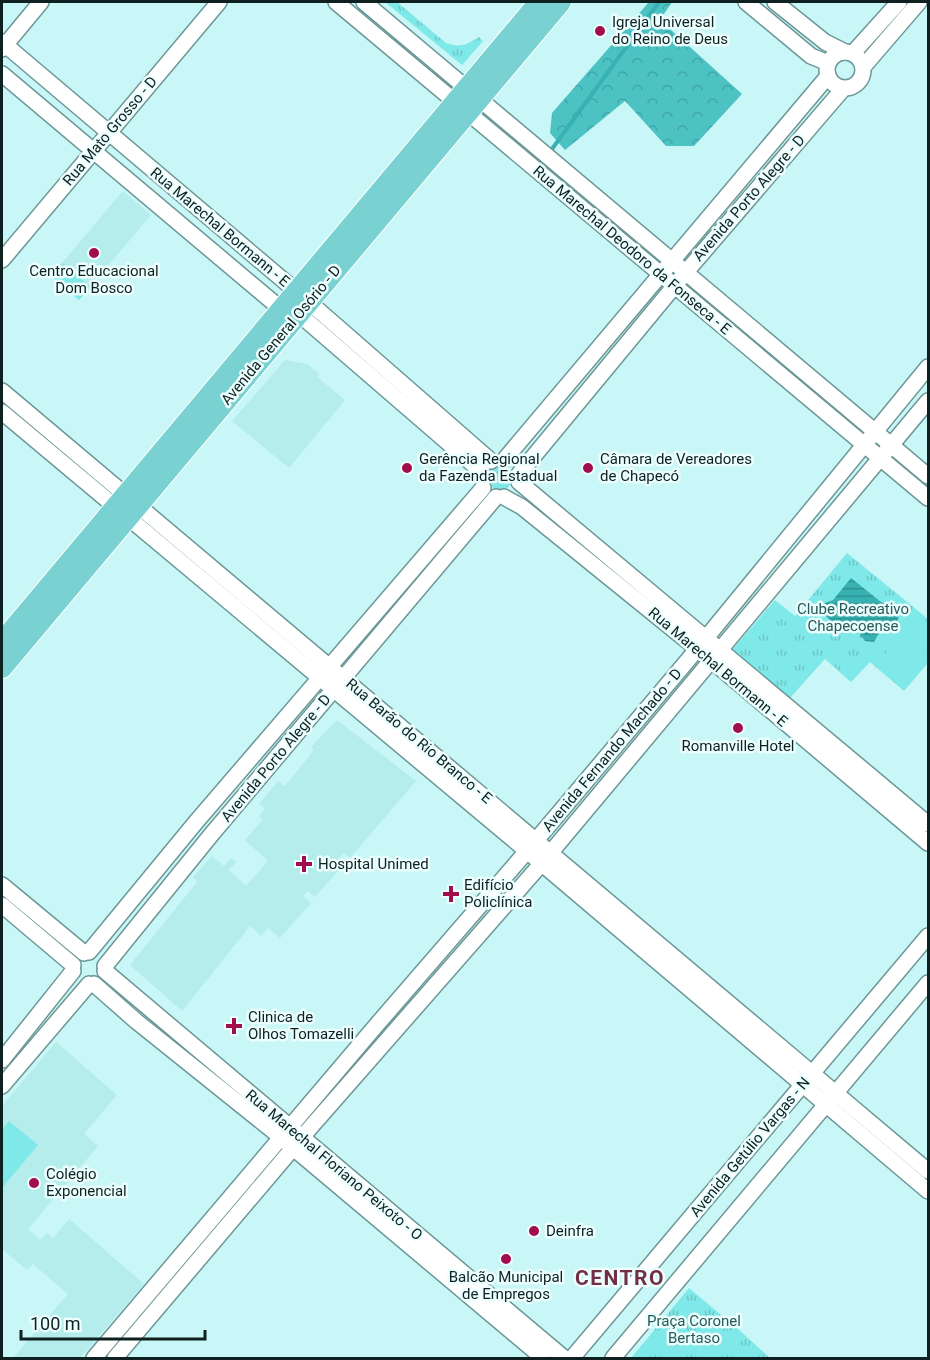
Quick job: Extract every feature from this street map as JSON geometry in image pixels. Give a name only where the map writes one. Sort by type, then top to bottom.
[{"type":"main road","name":"Avenida General Osório - D","points":[[2,642],[126,506],[296,304],[467,100],[539,2]]},
{"type":"main road","name":"Avenida General Osório - D","points":[[467,100],[561,2]]},
{"type":"main road","name":"Avenida General Osório - D","points":[[2,668],[126,506]]},
{"type":"street","points":[[3,45],[41,2]]},
{"type":"street","name":"Rua Mato Grosso - D","points":[[2,260],[219,2]]},
{"type":"street","name":"Rua Marechal Deodoro da Fonseca - E","points":[[336,2],[467,100],[686,272],[928,476]]},
{"type":"street","points":[[746,2],[828,69],[836,87],[843,89],[852,88],[860,81],[864,66],[920,2]]},
{"type":"street","points":[[775,2],[825,42],[858,57],[864,66]]},
{"type":"street","points":[[828,69],[838,53],[849,53],[899,2]]},
{"type":"street","points":[[357,19],[366,4]]},
{"type":"street","name":"Rua Marechal Deodoro da Fonseca - E","points":[[366,4],[467,100],[660,273],[928,498]]},
{"type":"street","name":"Rua Marechal Bormann - E","points":[[3,45],[206,215],[296,304]]},
{"type":"street","name":"Avenida Porto Alegre - D","points":[[86,952],[325,672],[490,470],[671,260],[828,69]]},
{"type":"street","name":"Rua Marechal Bormann - E","points":[[2,74],[190,233],[296,304],[345,343],[490,470],[500,497],[522,507],[673,619]]},
{"type":"street","name":"Avenida Porto Alegre - D","points":[[105,969],[202,846],[338,684],[500,497],[516,489],[519,478],[675,285],[843,89]]},
{"type":"street","points":[[190,233],[206,215]]},
{"type":"street","name":"Avenida Fernando Machado - D","points":[[292,1138],[374,1028],[702,643],[928,367]]},
{"type":"street","name":"Rua Barão do Rio Branco - E","points":[[2,391],[12,414],[126,506],[532,845],[830,1098]]},
{"type":"street","name":"Avenida Fernando Machado - D","points":[[292,1138],[546,858],[928,401]]},
{"type":"street","name":"Rua Marechal Bormann - E","points":[[490,470],[516,467],[519,478],[533,495],[673,619],[928,824]]},
{"type":"street","name":"Rua Marechal Bormann - E","points":[[716,654],[928,843]]},
{"type":"street","points":[[187,834],[202,846]]},
{"type":"street","points":[[2,885],[86,952],[100,956],[105,969],[99,981],[91,984],[81,983],[75,977],[73,968],[2,905]]},
{"type":"street","name":"Avenida Getúlio Vargas - N","points":[[572,1359],[928,936]]},
{"type":"street","points":[[2,1060],[73,968],[77,957],[86,952]]},
{"type":"street","name":"Rua Marechal Floriano Peixoto - O","points":[[105,969],[292,1138],[543,1359]]},
{"type":"street","name":"Avenida Getúlio Vargas - N","points":[[613,1359],[928,983]]},
{"type":"street","points":[[2,1086],[91,984]]},
{"type":"street","name":"Rua Marechal Floriano Peixoto - O","points":[[91,984],[128,1015],[292,1138],[564,1359]]},
{"type":"street","points":[[830,1098],[928,1171]]},
{"type":"street","points":[[830,1098],[928,1191]]},
{"type":"street","points":[[94,1359],[292,1138]]},
{"type":"street","points":[[115,1359],[292,1138]]},
{"type":"shaded area","name":"Centro Educacional Dom Bosco","points":[[123,191],[151,215],[79,300],[51,276]]},
{"type":"shaded area","points":[[285,360],[307,364],[319,374],[317,377],[345,400],[289,468],[232,421]]},
{"type":"shaded area","points":[[851,578],[881,602],[894,607],[899,615],[896,627],[888,632],[879,633],[874,642],[860,638],[861,630],[871,629],[871,624],[864,621],[846,634],[820,611],[825,603],[833,600]]},
{"type":"shaded area","name":"Hospital Unimed","points":[[337,720],[416,781],[350,858],[343,853],[339,858],[345,863],[315,897],[308,891],[303,896],[311,903],[280,938],[268,928],[261,936],[250,926],[182,1011],[130,965],[197,882],[193,877],[212,856],[224,866],[231,858],[236,862],[229,870],[246,886],[268,861],[245,840],[263,819],[259,816],[265,809],[259,804],[278,781],[285,786],[314,750],[311,747]]},
{"type":"shaded area","name":"Colégio Exponencial","points":[[56,1042],[117,1095],[84,1134],[98,1146],[28,1229],[40,1240],[47,1233],[53,1238],[69,1219],[144,1284],[80,1358],[13,1358],[68,1294],[33,1264],[27,1270],[2,1249],[2,1106]]},
{"type":"green space","points":[[385,2],[397,2],[446,43],[463,45],[479,37],[483,41],[462,65]]},
{"type":"green space","points":[[649,2],[672,2],[660,20],[742,94],[694,146],[666,146],[625,101],[565,150],[550,133],[552,113]]},
{"type":"green space","points":[[62,263],[91,287],[79,300],[51,276]]},
{"type":"green space","points":[[500,466],[509,469],[512,478],[509,487],[500,490],[491,487],[488,478],[491,469]]},
{"type":"green space","name":"Clube Recreativo Chapecoense","points":[[847,553],[928,619],[928,663],[904,691],[870,662],[851,682],[825,659],[789,699],[732,650],[775,600],[795,616]]},
{"type":"green space","points":[[919,615],[928,623],[928,653],[901,685],[877,664]]},
{"type":"green space","points":[[9,1121],[38,1145],[2,1188],[2,1130]]},
{"type":"green space","name":"Praça Coronel Bertaso","points":[[689,1288],[739,1330],[770,1358],[631,1358]]},
{"type":"waterway","points":[[552,149],[659,2]]},
{"type":"place","name":"Igreja Universal do Reino de Deus","points":[[600,31]]},
{"type":"place","name":"Centro Educacional Dom Bosco","points":[[94,253]]},
{"type":"place","name":"Gerência Regional da Fazenda Estadual","points":[[407,468]]},
{"type":"place","name":"Câmara de Vereadores de Chapecó","points":[[588,468]]},
{"type":"place","name":"Romanville Hotel","points":[[738,728]]},
{"type":"place","name":"Hospital Unimed","points":[[304,864]]},
{"type":"place","name":"Edifício Policlínica","points":[[451,894]]},
{"type":"place","name":"Clinica de Olhos Tomazelli","points":[[234,1026]]},
{"type":"place","name":"Colégio Exponencial","points":[[34,1183]]},
{"type":"place","name":"Deinfra","points":[[534,1231]]},
{"type":"place","name":"Balcão Municipal de Empregos","points":[[506,1259]]},
{"type":"district","name":"CENTRO","points":[[620,1278]]}]
